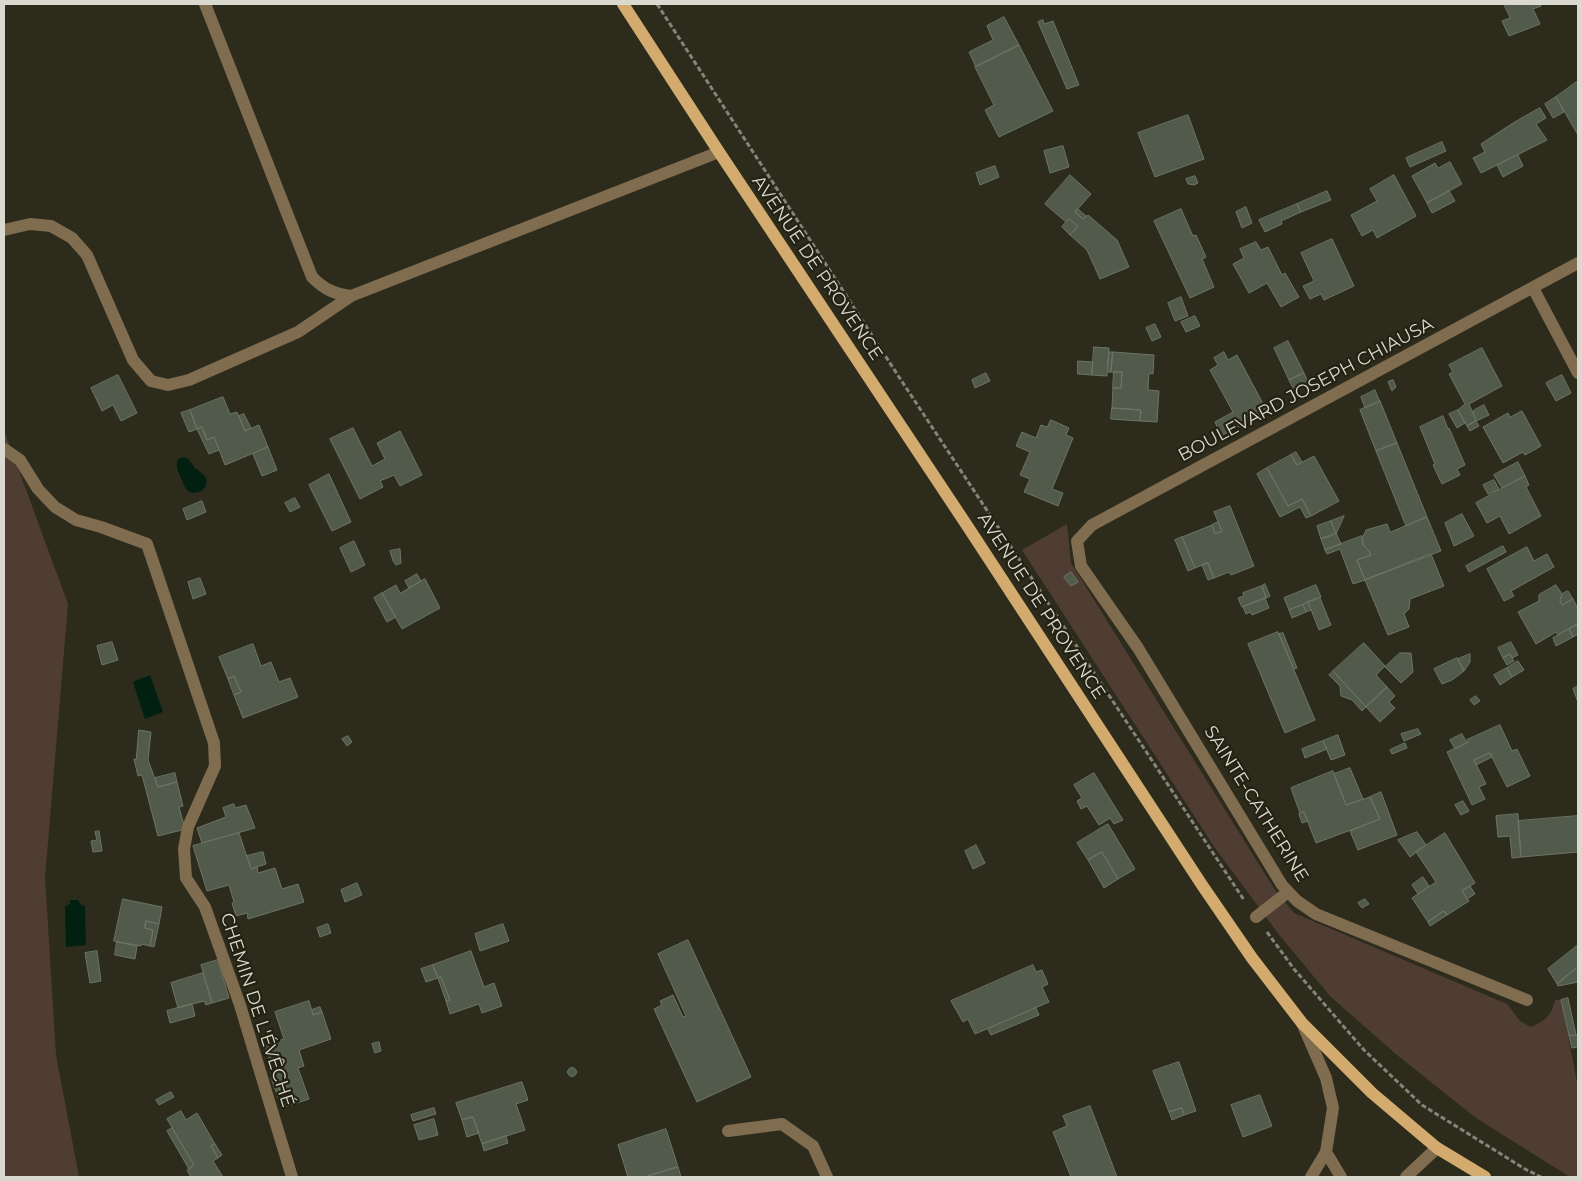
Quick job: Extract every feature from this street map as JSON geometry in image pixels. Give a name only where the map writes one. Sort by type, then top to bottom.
[{"type":"main road","name":"AVENUE DE PROVENCE","points":[[623,4],[719,152],[974,535],[1202,885],[1252,958],[1302,1023],[1372,1093],[1437,1148],[1485,1177]]},
{"type":"street","points":[[205,4],[312,278],[322,288],[337,294],[351,296]]},
{"type":"street","points":[[4,230],[30,224],[51,226],[72,238],[88,255],[133,360],[152,381],[168,384],[189,380],[298,332],[351,296],[719,152]]},
{"type":"street","name":"BOULEVARD JOSEPH CHIAUSA","points":[[1081,566],[1077,541],[1092,524],[1533,288],[1578,262]]},
{"type":"street","points":[[1533,288],[1578,373]]},
{"type":"street","name":"CHEMIN DE L'ÉVÊCHÉ","points":[[4,449],[20,460],[38,489],[55,507],[76,520],[147,544],[214,743],[215,766],[188,827],[184,849],[186,878],[205,907],[240,1005],[292,1177]]},
{"type":"street","name":"SAINTE-CATHERINE","points":[[1081,566],[1138,648],[1282,885],[1297,902],[1316,914],[1527,1000]]},
{"type":"street","points":[[1256,917],[1288,892]]},
{"type":"street","points":[[1302,1023],[1326,1078],[1333,1108],[1326,1152],[1311,1177]]},
{"type":"street","points":[[728,1131],[782,1124],[813,1146],[827,1177]]},
{"type":"street","points":[[1406,1177],[1437,1148]]},
{"type":"street","points":[[1326,1152],[1341,1177]]},
{"type":"path","points":[[657,4],[899,377],[1256,917],[1294,969],[1364,1050],[1422,1105],[1541,1177]]},
{"type":"shaded area","points":[[4,430],[68,604],[45,877],[56,1055],[79,1177],[4,1177]]},
{"type":"shaded area","points":[[184,457],[206,478],[206,486],[197,493],[189,492],[185,488],[179,473],[177,462],[178,459]]},
{"type":"shaded area","points":[[1067,524],[1071,563],[1275,890],[1294,913],[1507,1004],[1520,1021],[1531,1027],[1547,1017],[1552,1010],[1555,1000],[1561,1000],[1578,1087],[1578,1177],[1570,1177],[1476,1118],[1397,1055],[1330,996],[1280,936],[1215,848],[1022,550]]},
{"type":"shaded area","points":[[150,675],[163,712],[145,719],[133,682]]},
{"type":"shaded area","points":[[70,900],[78,900],[81,905],[85,906],[86,945],[66,947],[65,906],[70,904]]},
{"type":"building","points":[[1504,4],[1540,4],[1541,6],[1533,9],[1540,24],[1509,36],[1502,21],[1510,18]]},
{"type":"building","points":[[1004,17],[1019,45],[976,67],[969,52],[993,40],[987,26]]},
{"type":"building","points":[[1043,20],[1044,24],[1053,21],[1079,85],[1067,89],[1038,22]]},
{"type":"building","points":[[1019,45],[1053,111],[999,137],[985,110],[994,105],[975,67]]},
{"type":"building","points":[[1578,81],[1578,135],[1556,97]]},
{"type":"building","points":[[1556,97],[1564,112],[1553,118],[1545,104]]},
{"type":"building","points":[[1540,108],[1546,118],[1536,124],[1547,140],[1481,173],[1473,158],[1485,152],[1481,144]]},
{"type":"building","points":[[1188,115],[1204,159],[1155,177],[1138,133]]},
{"type":"building","points":[[1442,142],[1446,151],[1410,167],[1406,158]]},
{"type":"building","points":[[1063,146],[1069,167],[1050,173],[1044,151]]},
{"type":"building","points":[[1518,155],[1523,166],[1503,177],[1497,165]]},
{"type":"building","points":[[1450,162],[1462,184],[1427,203],[1412,176],[1435,163],[1438,168]]},
{"type":"building","points":[[995,166],[999,177],[980,185],[976,173]]},
{"type":"building","points":[[1070,175],[1091,194],[1075,212],[1083,219],[1088,215],[1117,240],[1129,267],[1100,279],[1087,250],[1070,235],[1078,226],[1069,219],[1066,222],[1045,204]]},
{"type":"building","points":[[1394,175],[1416,216],[1377,238],[1373,230],[1362,236],[1351,215],[1377,201],[1370,189]]},
{"type":"building","points":[[1195,176],[1198,183],[1194,185],[1188,184],[1186,179]]},
{"type":"building","points":[[1327,191],[1331,200],[1301,212],[1297,204]]},
{"type":"building","points":[[1449,191],[1455,201],[1432,213],[1427,203]]},
{"type":"building","points":[[1297,204],[1301,212],[1281,221],[1282,224],[1265,232],[1259,220]]},
{"type":"building","points":[[1246,207],[1252,223],[1242,228],[1236,212]]},
{"type":"building","points":[[1078,209],[1086,216],[1083,219],[1075,212]]},
{"type":"building","points":[[1181,209],[1193,236],[1196,235],[1206,257],[1202,259],[1214,287],[1190,298],[1154,221]]},
{"type":"building","points":[[1069,219],[1078,226],[1070,235],[1062,227]]},
{"type":"building","points":[[1332,239],[1354,286],[1324,300],[1321,294],[1310,299],[1303,286],[1314,281],[1301,253]]},
{"type":"building","points":[[1256,242],[1261,250],[1268,247],[1282,275],[1285,273],[1299,297],[1281,307],[1267,283],[1249,293],[1233,264],[1244,258],[1240,249]]},
{"type":"building","points":[[1181,297],[1188,316],[1175,321],[1168,303]]},
{"type":"building","points":[[1195,316],[1200,326],[1186,332],[1181,322]]},
{"type":"building","points":[[1155,324],[1161,337],[1152,341],[1146,328]]},
{"type":"building","points":[[1288,341],[1304,373],[1289,380],[1274,348]]},
{"type":"building","points":[[1094,347],[1109,348],[1107,376],[1092,375]]},
{"type":"building","points":[[1482,348],[1502,386],[1469,404],[1476,421],[1467,426],[1458,410],[1465,404],[1449,374],[1453,372],[1449,365]]},
{"type":"building","points":[[1109,352],[1113,352],[1111,372],[1108,372]]},
{"type":"building","points":[[1113,352],[1154,355],[1153,374],[1149,373],[1148,390],[1159,391],[1157,422],[1140,421],[1141,410],[1112,408],[1113,388],[1121,388],[1122,372],[1111,372]]},
{"type":"building","points":[[1224,352],[1228,360],[1237,355],[1267,411],[1221,436],[1215,422],[1233,412],[1210,370],[1218,365],[1214,358]]},
{"type":"building","points":[[1078,361],[1093,362],[1092,375],[1078,374]]},
{"type":"building","points":[[1114,372],[1122,372],[1121,388],[1113,388]]},
{"type":"building","points":[[986,373],[990,381],[975,388],[972,380]]},
{"type":"building","points":[[1304,373],[1309,384],[1293,388],[1289,380]]},
{"type":"building","points":[[118,375],[137,413],[121,421],[113,405],[102,411],[91,388]]},
{"type":"building","points":[[1562,375],[1571,393],[1556,401],[1546,383]]},
{"type":"building","points":[[1393,380],[1396,387],[1392,391],[1388,382]]},
{"type":"building","points":[[1375,390],[1380,402],[1365,408],[1361,397]]},
{"type":"building","points":[[223,397],[230,414],[237,412],[245,431],[259,425],[268,447],[225,465],[214,437],[207,440],[202,427],[197,429],[190,410]]},
{"type":"building","points":[[1380,401],[1397,443],[1376,451],[1360,410]]},
{"type":"building","points":[[1484,405],[1489,415],[1476,421],[1473,411]]},
{"type":"building","points":[[1112,408],[1141,410],[1140,421],[1111,419]]},
{"type":"building","points":[[190,410],[197,429],[189,432],[181,413]]},
{"type":"building","points":[[1458,410],[1465,423],[1457,428],[1449,414]]},
{"type":"building","points":[[1522,411],[1541,446],[1525,455],[1523,452],[1503,463],[1483,427],[1508,413],[1510,417]]},
{"type":"building","points":[[244,414],[251,428],[245,431],[239,416]]},
{"type":"building","points":[[1443,416],[1465,465],[1457,469],[1460,475],[1442,484],[1433,465],[1435,464],[1420,427]]},
{"type":"building","points":[[1051,420],[1069,428],[1066,435],[1073,438],[1052,489],[1063,493],[1058,506],[1024,492],[1030,479],[1020,475],[1030,452],[1016,446],[1022,432],[1036,438],[1041,425],[1047,427]]},
{"type":"building","points":[[1476,421],[1479,426],[1470,431],[1467,426]]},
{"type":"building","points":[[202,427],[207,440],[214,437],[219,450],[209,454],[197,429]]},
{"type":"building","points":[[353,428],[372,466],[385,459],[377,443],[400,431],[422,475],[400,486],[394,475],[380,481],[383,487],[360,499],[330,439]]},
{"type":"building","points":[[1397,443],[1427,517],[1406,526],[1376,451]]},
{"type":"building","points":[[268,447],[277,470],[262,476],[253,454]]},
{"type":"building","points":[[1296,452],[1302,462],[1297,465],[1291,455]]},
{"type":"building","points":[[1291,455],[1297,465],[1314,456],[1339,501],[1311,516],[1302,499],[1288,506],[1267,468]]},
{"type":"building","points":[[1518,462],[1525,476],[1502,488],[1494,475]]},
{"type":"building","points":[[1267,468],[1288,506],[1302,499],[1311,516],[1306,518],[1300,507],[1280,517],[1257,474]]},
{"type":"building","points":[[329,474],[351,522],[332,531],[309,485]]},
{"type":"building","points":[[1525,476],[1529,485],[1526,487],[1541,516],[1509,534],[1500,516],[1487,523],[1476,503]]},
{"type":"building","points":[[1494,480],[1499,489],[1488,494],[1483,485]]},
{"type":"building","points":[[295,498],[300,507],[290,512],[285,503]]},
{"type":"building","points":[[202,501],[206,512],[187,520],[183,509]]},
{"type":"building","points":[[1230,506],[1254,566],[1231,575],[1229,572],[1214,578],[1208,563],[1195,568],[1182,537],[1212,525],[1215,534],[1222,531],[1214,512]]},
{"type":"building","points":[[1462,514],[1474,536],[1454,546],[1445,523]]},
{"type":"building","points":[[1344,516],[1336,534],[1331,521]]},
{"type":"building","points":[[1427,517],[1441,551],[1365,580],[1357,560],[1371,555],[1363,545],[1362,539],[1366,530],[1387,524],[1390,532]]},
{"type":"building","points":[[1331,521],[1336,534],[1321,539],[1317,526]]},
{"type":"building","points":[[1218,522],[1222,531],[1215,534],[1212,525]]},
{"type":"building","points":[[1336,533],[1341,544],[1325,550],[1321,539]]},
{"type":"building","points":[[1362,536],[1363,545],[1371,555],[1357,560],[1365,580],[1353,584],[1340,549],[1327,554],[1325,550]]},
{"type":"building","points":[[1182,537],[1195,568],[1188,571],[1175,540]]},
{"type":"building","points":[[354,541],[365,565],[351,572],[340,548]]},
{"type":"building","points":[[1503,546],[1506,552],[1469,572],[1466,566]]},
{"type":"building","points":[[1527,547],[1534,561],[1547,554],[1554,567],[1511,591],[1514,596],[1504,601],[1487,569]]},
{"type":"building","points":[[400,549],[401,563],[396,565],[390,551]]},
{"type":"building","points":[[1431,554],[1444,586],[1410,599],[1409,609],[1404,614],[1409,627],[1388,635],[1365,580]]},
{"type":"building","points":[[1208,563],[1214,578],[1208,580],[1202,565]]},
{"type":"building","points":[[1071,572],[1078,582],[1071,586],[1064,577]]},
{"type":"building","points":[[417,574],[421,581],[409,588],[405,581]]},
{"type":"building","points":[[200,578],[206,594],[193,599],[188,582]]},
{"type":"building","points":[[425,579],[440,608],[402,629],[382,593],[396,585],[400,593]]},
{"type":"building","points":[[1265,584],[1270,596],[1266,598],[1262,586]]},
{"type":"building","points":[[1316,585],[1321,597],[1289,610],[1284,598]]},
{"type":"building","points":[[1556,585],[1562,594],[1560,601],[1562,605],[1573,599],[1578,609],[1578,624],[1558,635],[1556,632],[1536,644],[1518,612],[1539,601],[1539,595]]},
{"type":"building","points":[[1262,586],[1266,598],[1242,607],[1238,598],[1244,596],[1243,593]]},
{"type":"building","points":[[1568,591],[1573,599],[1562,605],[1560,601],[1562,594]]},
{"type":"building","points":[[382,593],[396,617],[387,622],[374,598]]},
{"type":"building","points":[[1265,598],[1269,608],[1252,615],[1250,612],[1246,614],[1243,607]]},
{"type":"building","points":[[1320,598],[1331,625],[1319,630],[1308,602]]},
{"type":"building","points":[[1308,602],[1311,610],[1306,612],[1303,605]]},
{"type":"building","points":[[1303,605],[1306,612],[1292,618],[1289,610]]},
{"type":"building","points":[[1578,624],[1578,634],[1573,637],[1569,629]]},
{"type":"building","points":[[1569,629],[1573,637],[1556,646],[1553,638]]},
{"type":"building","points":[[1278,632],[1315,720],[1285,733],[1248,644]]},
{"type":"building","points":[[1283,633],[1297,668],[1294,669],[1279,634]]},
{"type":"building","points":[[112,642],[118,660],[102,665],[97,646]]},
{"type":"building","points":[[1511,642],[1518,655],[1512,658],[1510,654],[1503,658],[1498,648]]},
{"type":"building","points":[[1364,643],[1385,666],[1376,675],[1387,687],[1366,707],[1333,671]]},
{"type":"building","points":[[253,644],[261,666],[271,662],[279,682],[290,678],[298,697],[243,718],[234,695],[241,692],[234,676],[228,679],[219,657]]},
{"type":"building","points":[[1400,653],[1411,653],[1413,672],[1401,683],[1385,667]]},
{"type":"building","points":[[1470,654],[1470,662],[1464,671],[1458,659]]},
{"type":"building","points":[[1510,654],[1514,661],[1507,665],[1503,658]]},
{"type":"building","points":[[1457,658],[1464,671],[1452,680],[1442,684],[1434,669]]},
{"type":"building","points":[[1518,661],[1524,670],[1512,677],[1507,668]]},
{"type":"building","points":[[1507,668],[1512,677],[1500,685],[1494,675]]},
{"type":"building","points":[[1333,671],[1366,707],[1362,711],[1352,700],[1341,696],[1340,686],[1329,675]]},
{"type":"building","points":[[234,676],[241,692],[234,695],[228,679]]},
{"type":"building","points":[[1578,686],[1578,702],[1573,689]]},
{"type":"building","points":[[1387,687],[1395,696],[1389,702],[1395,708],[1380,722],[1366,707]]},
{"type":"building","points":[[1476,696],[1480,701],[1474,705],[1470,700]]},
{"type":"building","points":[[1500,725],[1512,751],[1517,749],[1530,776],[1507,787],[1490,753],[1474,760],[1486,784],[1479,787],[1485,799],[1472,805],[1447,752],[1468,742],[1467,740]]},
{"type":"building","points":[[1418,729],[1421,734],[1404,741],[1401,734]]},
{"type":"building","points":[[139,730],[151,732],[148,760],[158,787],[177,782],[183,806],[179,807],[184,825],[182,830],[158,836],[142,775],[138,776],[134,759],[136,759]]},
{"type":"building","points":[[1462,734],[1467,743],[1455,749],[1450,740]]},
{"type":"building","points":[[1338,735],[1345,755],[1331,760],[1323,741]]},
{"type":"building","points":[[348,736],[352,742],[347,746],[342,739]]},
{"type":"building","points":[[1323,741],[1327,749],[1305,758],[1302,749]]},
{"type":"building","points":[[1405,743],[1407,748],[1392,754],[1390,750]]},
{"type":"building","points":[[1490,753],[1492,757],[1476,765],[1474,760]]},
{"type":"building","points":[[1350,768],[1363,799],[1346,805],[1334,774]]},
{"type":"building","points":[[1333,771],[1346,805],[1370,797],[1380,819],[1316,843],[1304,812],[1300,813],[1291,788]]},
{"type":"building","points":[[175,773],[177,782],[158,787],[155,778]]},
{"type":"building","points":[[1094,773],[1123,820],[1114,824],[1110,818],[1099,825],[1087,806],[1081,809],[1077,801],[1082,798],[1074,785]]},
{"type":"building","points":[[1381,792],[1397,835],[1358,850],[1350,831],[1380,819],[1370,797]]},
{"type":"building","points":[[1463,801],[1469,811],[1461,815],[1455,805]]},
{"type":"building","points":[[234,804],[235,808],[246,805],[255,828],[202,843],[197,828],[226,817],[223,808]]},
{"type":"building","points":[[1304,812],[1308,821],[1302,823],[1299,814]]},
{"type":"building","points":[[1518,814],[1521,857],[1512,858],[1510,836],[1498,837],[1496,816]]},
{"type":"building","points":[[1578,816],[1578,852],[1521,857],[1518,821]]},
{"type":"building","points":[[1108,824],[1135,869],[1118,879],[1102,852],[1088,860],[1077,843]]},
{"type":"building","points":[[99,831],[102,851],[93,852],[91,841],[97,840],[95,832]]},
{"type":"building","points":[[1417,832],[1426,845],[1410,857],[1398,840]]},
{"type":"building","points":[[239,833],[251,869],[257,867],[258,873],[275,868],[282,889],[298,884],[304,902],[248,919],[247,913],[236,916],[229,885],[207,891],[193,846]]},
{"type":"building","points":[[1445,833],[1475,883],[1462,891],[1469,901],[1447,915],[1444,911],[1428,922],[1412,898],[1436,882],[1416,852]]},
{"type":"building","points":[[976,845],[985,863],[973,869],[965,851]]},
{"type":"building","points":[[263,852],[266,864],[251,869],[247,856]]},
{"type":"building","points":[[1102,852],[1118,879],[1104,888],[1088,860]]},
{"type":"building","points":[[1423,877],[1429,886],[1418,894],[1412,885]]},
{"type":"building","points":[[357,883],[362,895],[345,902],[341,890]]},
{"type":"building","points":[[1470,886],[1475,894],[1467,899],[1462,891]]},
{"type":"building","points":[[123,899],[162,907],[159,924],[146,921],[145,928],[153,930],[150,946],[114,941]]},
{"type":"building","points":[[1365,899],[1369,904],[1362,908],[1358,903]]},
{"type":"building","points":[[1444,911],[1447,915],[1430,926],[1428,922]]},
{"type":"building","points":[[146,921],[159,924],[154,947],[150,946],[153,930],[145,928]]},
{"type":"building","points":[[328,924],[331,933],[320,937],[317,928]]},
{"type":"building","points":[[503,924],[509,941],[480,951],[475,934]]},
{"type":"building","points":[[688,940],[751,1077],[697,1102],[654,1009],[662,1005],[660,1001],[673,995],[683,1017],[686,1016],[658,954]]},
{"type":"building","points":[[117,942],[137,946],[135,959],[115,955]]},
{"type":"building","points":[[1578,945],[1578,967],[1557,984],[1548,969]]},
{"type":"building","points":[[97,951],[101,981],[90,983],[85,953]]},
{"type":"building","points":[[471,951],[484,987],[494,983],[502,1006],[482,1013],[479,1004],[450,1014],[446,1001],[450,1000],[441,977],[438,978],[433,965]]},
{"type":"building","points":[[218,960],[229,998],[212,1003],[201,965]]},
{"type":"building","points":[[433,965],[438,978],[426,982],[421,969]]},
{"type":"building","points":[[1033,965],[1036,972],[1042,970],[1048,984],[1042,987],[1049,1002],[975,1034],[968,1019],[963,1022],[951,1001]]},
{"type":"building","points":[[1578,967],[1578,982],[1558,986],[1557,984]]},
{"type":"building","points":[[203,973],[212,1003],[206,1005],[204,1001],[178,1008],[171,983]]},
{"type":"building","points":[[441,977],[450,1000],[446,1001],[438,978]]},
{"type":"building","points":[[1568,998],[1576,1035],[1569,1036],[1561,1000]]},
{"type":"building","points":[[309,1001],[313,1015],[322,1012],[331,1039],[299,1050],[304,1066],[298,1068],[309,1099],[285,1107],[265,1045],[284,1039],[275,1012]]},
{"type":"building","points":[[192,1004],[195,1016],[170,1023],[167,1011]]},
{"type":"building","points":[[320,1007],[322,1012],[313,1015],[312,1010]]},
{"type":"building","points":[[1036,1008],[1039,1015],[991,1035],[988,1029]]},
{"type":"building","points":[[1578,1035],[1578,1047],[1572,1048],[1569,1036]]},
{"type":"building","points":[[379,1042],[381,1051],[375,1053],[372,1044]]},
{"type":"building","points":[[1179,1062],[1196,1111],[1184,1115],[1182,1108],[1169,1112],[1153,1071]]},
{"type":"building","points":[[572,1068],[576,1072],[572,1076],[568,1072]]},
{"type":"building","points":[[275,1076],[285,1107],[282,1108],[271,1078]]},
{"type":"building","points":[[522,1082],[528,1100],[516,1104],[525,1130],[482,1144],[473,1117],[462,1120],[456,1103]]},
{"type":"building","points":[[171,1092],[174,1097],[159,1105],[156,1100]]},
{"type":"building","points":[[1260,1095],[1272,1126],[1243,1137],[1231,1105]]},
{"type":"building","points":[[1090,1106],[1117,1177],[1071,1177],[1053,1132],[1067,1126],[1063,1116]]},
{"type":"building","points":[[434,1108],[436,1114],[413,1121],[411,1115]]},
{"type":"building","points":[[1182,1108],[1184,1115],[1172,1120],[1169,1112]]},
{"type":"building","points":[[181,1111],[186,1120],[197,1113],[215,1144],[211,1146],[218,1158],[213,1161],[223,1177],[191,1177],[187,1170],[194,1165],[167,1119]]},
{"type":"building","points":[[473,1117],[479,1133],[467,1137],[462,1120]]},
{"type":"building","points":[[434,1119],[438,1135],[419,1140],[414,1125]]},
{"type":"building","points":[[172,1128],[194,1165],[189,1169],[167,1131]]},
{"type":"building","points":[[666,1129],[678,1167],[645,1177],[628,1177],[618,1145]]},
{"type":"building","points":[[506,1136],[508,1143],[484,1151],[482,1144]]},
{"type":"building","points":[[215,1144],[222,1155],[218,1158],[211,1146]]},
{"type":"building","points":[[678,1167],[681,1177],[648,1177],[648,1176]]}]
